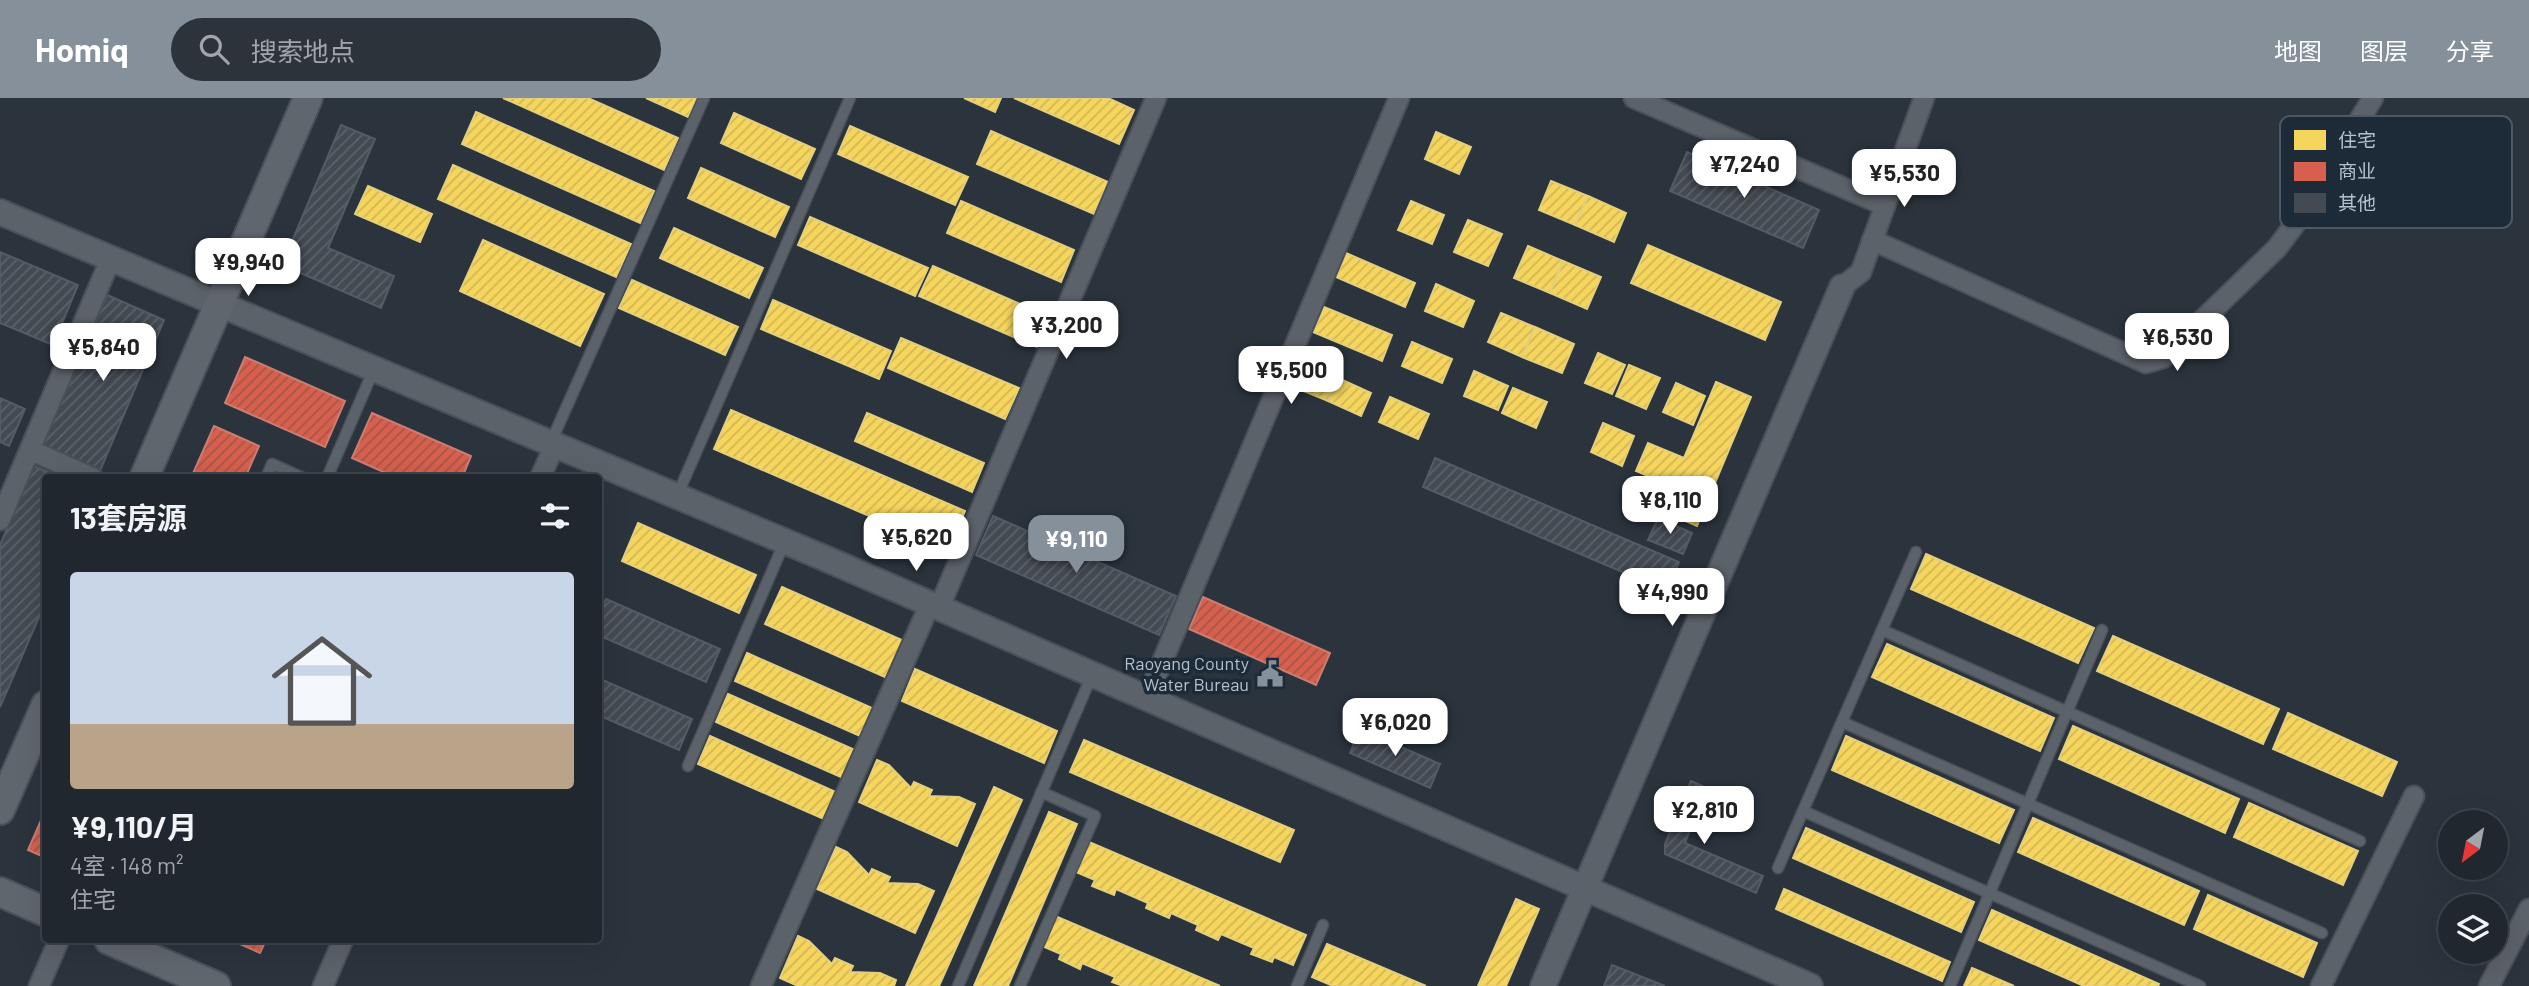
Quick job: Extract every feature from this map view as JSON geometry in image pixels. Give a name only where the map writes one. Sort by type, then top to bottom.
[{"type":"main road","points":[[146,474],[308,98]]},
{"type":"main road","points":[[0,810],[42,714]]},
{"type":"main road","points":[[0,892],[42,910]]},
{"type":"main road","points":[[116,943],[216,986]]},
{"type":"street","points":[[761,986],[935,606],[1156,98]]},
{"type":"street","points":[[1147,698],[1399,98]]},
{"type":"street","points":[[1634,98],[1884,205]]},
{"type":"street","points":[[1544,986],[1842,287],[1861,272],[1924,98]]},
{"type":"street","points":[[2362,116],[2373,98]]},
{"type":"street","points":[[0,212],[785,541],[1810,986]]},
{"type":"street","points":[[1872,240],[2146,363],[2163,358],[2277,248],[2292,228]]},
{"type":"street","points":[[0,520],[111,258]]},
{"type":"street","points":[[541,474],[552,444]]},
{"type":"street","points":[[30,450],[84,474]]},
{"type":"street","points":[[2321,986],[2414,796]]},
{"type":"street","points":[[2489,986],[2529,909]]},
{"type":"street","points":[[39,986],[58,943]]},
{"type":"street","points":[[323,986],[342,943]]},
{"type":"lane","points":[[552,444],[704,98]]},
{"type":"lane","points":[[677,496],[849,98]]},
{"type":"lane","points":[[329,474],[374,369]]},
{"type":"lane","points":[[267,474],[271,464],[294,474]]},
{"type":"lane","points":[[688,766],[785,541]]},
{"type":"lane","points":[[1778,868],[1916,552]]},
{"type":"lane","points":[[1882,630],[2360,841]]},
{"type":"lane","points":[[1950,986],[2102,630]]},
{"type":"lane","points":[[958,986],[1092,674]]},
{"type":"lane","points":[[1842,722],[2322,933]]},
{"type":"lane","points":[[1020,986],[1095,816],[1041,792]]},
{"type":"lane","points":[[1803,811],[2200,986]]},
{"type":"lane","points":[[1297,986],[1323,925]]},
{"type":"building: 住宅","points":[[503,98],[588,98],[678,138],[664,170]]},
{"type":"building: 住宅","points":[[646,98],[697,98],[688,117]]},
{"type":"building: 住宅","points":[[964,98],[1001,98],[995,112]]},
{"type":"building: 住宅","points":[[1014,98],[1108,98],[1134,110],[1119,144]]},
{"type":"building: 住宅","points":[[476,112],[654,191],[640,223],[462,144]]},
{"type":"building: 住宅","points":[[734,113],[815,149],[801,179],[721,143]]},
{"type":"building: 住宅","points":[[850,126],[968,177],[955,205],[838,154]]},
{"type":"building: 住宅","points":[[991,131],[1108,182],[1094,214],[977,164]]},
{"type":"building: 住宅","points":[[1436,132],[1471,147],[1459,174],[1425,159]]},
{"type":"building: 住宅","points":[[453,165],[631,244],[616,277],[438,199]]},
{"type":"building: 住宅","points":[[701,168],[789,207],[775,237],[688,198]]},
{"type":"building: 住宅","points":[[1551,181],[1588,196],[1575,225],[1539,210]]},
{"type":"building: 住宅","points":[[368,186],[432,214],[420,242],[355,214]]},
{"type":"building: 住宅","points":[[1588,196],[1626,213],[1614,242],[1575,225]]},
{"type":"building: 住宅","points":[[961,201],[1074,250],[1061,282],[947,233]]},
{"type":"building: 住宅","points":[[1411,201],[1444,215],[1432,244],[1398,230]]},
{"type":"building: 住宅","points":[[810,217],[928,268],[915,296],[798,245]]},
{"type":"building: 住宅","points":[[1468,220],[1502,234],[1488,266],[1454,252]]},
{"type":"building: 住宅","points":[[674,228],[763,268],[749,298],[660,258]]},
{"type":"building: 住宅","points":[[483,240],[604,294],[580,346],[460,291]]},
{"type":"building: 住宅","points":[[1648,245],[1781,302],[1765,340],[1631,283]]},
{"type":"building: 住宅","points":[[1528,246],[1563,261],[1550,293],[1514,278]]},
{"type":"building: 住宅","points":[[1346,253],[1415,283],[1405,307],[1336,277]]},
{"type":"building: 住宅","points":[[1563,261],[1601,277],[1587,309],[1550,293]]},
{"type":"building: 住宅","points":[[933,266],[1050,317],[1037,347],[919,296]]},
{"type":"building: 住宅","points":[[632,280],[738,327],[725,355],[619,308]]},
{"type":"building: 住宅","points":[[1436,284],[1474,301],[1463,327],[1425,311]]},
{"type":"building: 住宅","points":[[773,300],[891,351],[879,379],[761,329]]},
{"type":"building: 住宅","points":[[1324,307],[1392,335],[1382,361],[1313,332]]},
{"type":"building: 住宅","points":[[1501,313],[1535,327],[1522,357],[1488,342]]},
{"type":"building: 住宅","points":[[1535,327],[1574,344],[1562,373],[1522,357]]},
{"type":"building: 住宅","points":[[901,338],[1019,388],[1005,419],[888,368]]},
{"type":"building: 住宅","points":[[1412,342],[1452,359],[1442,383],[1402,366]]},
{"type":"building: 住宅","points":[[1598,353],[1625,365],[1612,394],[1585,383]]},
{"type":"building: 住宅","points":[[1307,361],[1339,375],[1328,401],[1296,388]]},
{"type":"building: 住宅","points":[[1629,365],[1660,378],[1646,409],[1616,396]]},
{"type":"building: 住宅","points":[[1474,371],[1508,386],[1498,410],[1464,396]]},
{"type":"building: 住宅","points":[[1338,378],[1371,393],[1361,416],[1328,401]]},
{"type":"building: 住宅","points":[[1716,382],[1751,397],[1697,526],[1662,511],[1672,486],[1636,471],[1648,443],[1684,458]]},
{"type":"building: 住宅","points":[[1676,383],[1705,396],[1693,425],[1663,412]]},
{"type":"building: 住宅","points":[[1513,388],[1547,402],[1536,428],[1502,413]]},
{"type":"building: 住宅","points":[[1390,397],[1429,414],[1418,439],[1379,422]]},
{"type":"building: 住宅","points":[[731,410],[965,511],[948,550],[714,449]]},
{"type":"building: 住宅","points":[[867,413],[984,463],[972,492],[855,441]]},
{"type":"building: 住宅","points":[[1603,423],[1634,436],[1622,466],[1591,452]]},
{"type":"building: 住宅","points":[[638,523],[756,575],[739,613],[622,561]]},
{"type":"building: 住宅","points":[[1926,554],[2094,628],[2078,663],[1911,589]]},
{"type":"building: 住宅","points":[[782,587],[904,641],[887,678],[765,624]]},
{"type":"building: 住宅","points":[[2113,636],[2279,709],[2263,744],[2097,671]]},
{"type":"building: 住宅","points":[[1887,644],[2054,718],[2040,751],[1872,677]]},
{"type":"building: 住宅","points":[[747,653],[872,708],[860,736],[735,681]]},
{"type":"building: 住宅","points":[[915,669],[1057,731],[1044,763],[902,701]]},
{"type":"building: 住宅","points":[[728,694],[855,750],[843,778],[716,722]]},
{"type":"building: 住宅","points":[[2288,713],[2397,762],[2382,796],[2273,749]]},
{"type":"building: 住宅","points":[[2073,726],[2239,799],[2225,833],[2059,759]]},
{"type":"building: 住宅","points":[[710,736],[838,793],[826,820],[698,764]]},
{"type":"building: 住宅","points":[[1846,736],[2014,810],[1999,843],[1832,770]]},
{"type":"building: 住宅","points":[[1084,740],[1294,830],[1280,862],[1070,772]]},
{"type":"building: 住宅","points":[[877,760],[889,765],[911,788],[914,782],[932,790],[929,796],[959,797],[975,804],[957,846],[859,802]]},
{"type":"building: 住宅","points":[[994,787],[1022,800],[939,986],[906,986]]},
{"type":"building: 住宅","points":[[2249,803],[2358,851],[2343,885],[2234,837]]},
{"type":"building: 住宅","points":[[1049,812],[1077,824],[1008,986],[974,986]]},
{"type":"building: 住宅","points":[[2033,818],[2199,891],[2184,925],[2018,852]]},
{"type":"building: 住宅","points":[[1806,828],[1974,902],[1961,932],[1793,858]]},
{"type":"building: 住宅","points":[[1089,842],[1306,935],[1293,965],[1274,957],[1272,962],[1251,954],[1254,948],[1221,934],[1218,940],[1196,930],[1198,925],[1171,913],[1169,918],[1146,908],[1148,903],[1116,889],[1114,895],[1092,886],[1095,880],[1076,872]]},
{"type":"building: 住宅","points":[[836,847],[847,852],[869,875],[872,869],[890,877],[887,883],[918,884],[934,891],[915,933],[817,889]]},
{"type":"building: 住宅","points":[[1784,889],[1950,962],[1942,981],[1776,909]]},
{"type":"building: 住宅","points":[[2208,895],[2317,943],[2303,977],[2194,929]]},
{"type":"building: 住宅","points":[[1516,899],[1539,909],[1506,986],[1478,986]]},
{"type":"building: 住宅","points":[[1992,910],[2159,984],[2084,986],[1979,940]]},
{"type":"building: 住宅","points":[[1055,916],[1220,986],[1123,986],[1112,982],[1115,977],[1082,963],[1080,969],[1059,959],[1061,954],[1042,946]]},
{"type":"building: 住宅","points":[[798,936],[809,941],[832,964],[835,958],[853,966],[850,972],[880,973],[896,980],[894,986],[798,986],[780,978]]},
{"type":"building: 住宅","points":[[1327,944],[1426,986],[1333,986],[1312,977]]},
{"type":"building: 住宅","points":[[1972,968],[2014,986],[1964,986]]},
{"type":"building: 商业","points":[[245,357],[345,401],[325,447],[225,403]]},
{"type":"building: 商业","points":[[372,413],[471,456],[464,474],[388,474],[352,458]]},
{"type":"building: 商业","points":[[214,426],[259,446],[247,474],[193,474]]},
{"type":"building: 商业","points":[[1203,597],[1330,653],[1316,685],[1189,629]]},
{"type":"building: 商业","points":[[42,818],[42,856],[28,850]]},
{"type":"building: 商业","points":[[238,943],[265,943],[260,953]]},
{"type":"building: 其他","points":[[341,125],[375,139],[328,248],[394,276],[381,308],[282,265]]},
{"type":"building: 其他","points":[[1687,152],[1819,210],[1803,248],[1670,191]]},
{"type":"building: 其他","points":[[0,252],[78,285],[53,345],[0,323]]},
{"type":"building: 其他","points":[[107,295],[164,320],[100,471],[42,446]]},
{"type":"building: 其他","points":[[0,398],[25,409],[9,446],[0,442]]},
{"type":"building: 其他","points":[[1435,458],[1679,562],[1667,591],[1423,487]]},
{"type":"building: 其他","points":[[34,466],[52,474],[42,474],[42,610],[0,707],[0,545]]},
{"type":"building: 其他","points":[[993,516],[1176,596],[1159,635],[976,555]]},
{"type":"building: 其他","points":[[1658,518],[1692,533],[1683,554],[1648,540]]},
{"type":"building: 其他","points":[[606,599],[720,649],[706,682],[602,637],[602,608]]},
{"type":"building: 其他","points":[[602,680],[692,719],[679,750],[602,717]]},
{"type":"building: 其他","points":[[1360,729],[1440,764],[1430,788],[1350,753]]},
{"type":"building: 其他","points":[[1691,781],[1707,788],[1685,843],[1763,876],[1756,893],[1665,854],[1665,844]]},
{"type":"building: 其他","points":[[1612,965],[1665,986],[1604,986]]},
{"type":"place","name":"Raoyang County Water Bureau","points":[[1270,674]]}]
